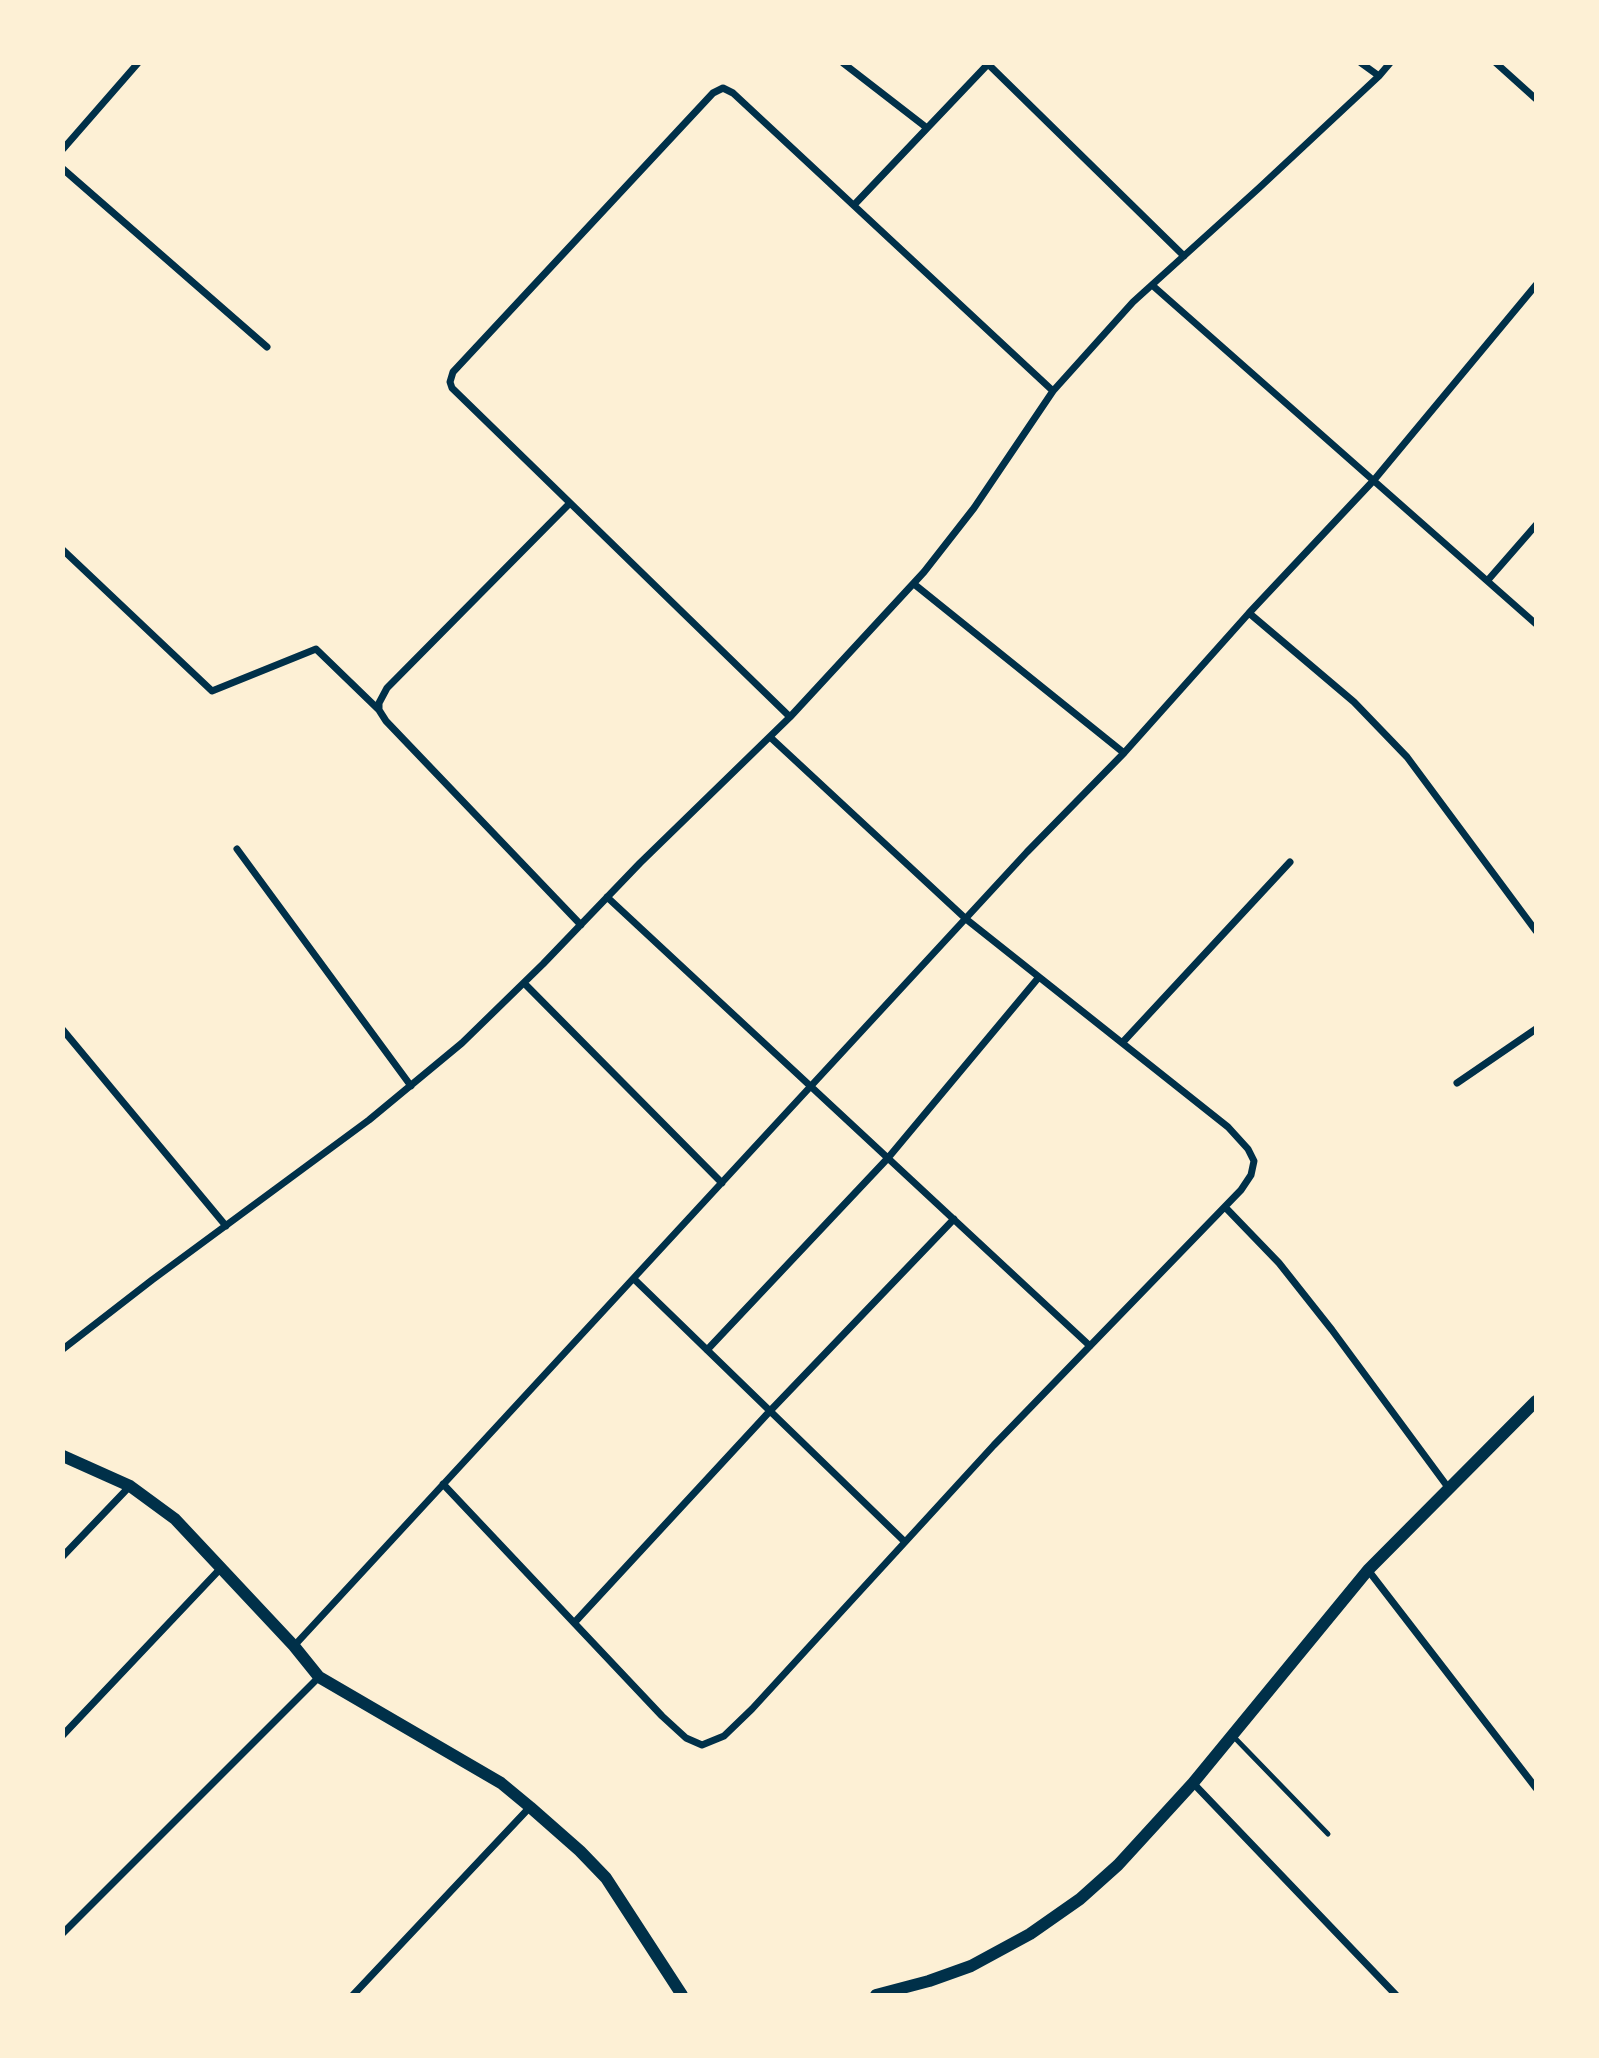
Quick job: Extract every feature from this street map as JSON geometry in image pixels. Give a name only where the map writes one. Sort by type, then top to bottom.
[{"type":"street","points":[[63,149],[138,63]]},
{"type":"street","points":[[843,63],[927,128]]},
{"type":"street","points":[[1361,63],[1379,76]]},
{"type":"street","points":[[63,1349],[369,1120],[462,1043],[524,983],[607,897],[790,717],[914,584],[974,508],[1053,391],[1133,302],[1390,63]]},
{"type":"street","points":[[1496,63],[1536,99]]},
{"type":"street","points":[[854,205],[989,64],[1184,256]]},
{"type":"street","points":[[790,717],[452,388],[451,376],[713,93],[723,89],[733,93],[1053,391]]},
{"type":"street","points":[[63,169],[267,347]]},
{"type":"street","points":[[1152,285],[1536,624]]},
{"type":"street","points":[[294,1646],[1027,852],[1124,753],[1249,613],[1374,480],[1536,285]]},
{"type":"street","points":[[379,710],[379,703],[387,688],[570,503]]},
{"type":"street","points":[[1488,580],[1536,524]]},
{"type":"street","points":[[63,550],[212,691],[316,649],[379,710],[386,721],[581,925]]},
{"type":"street","points":[[914,584],[1124,753]]},
{"type":"street","points":[[1249,613],[1354,702],[1407,757],[1536,931]]},
{"type":"street","points":[[443,1484],[662,1716],[686,1738],[702,1745],[724,1735],[752,1709],[994,1445],[1224,1207],[1251,1175],[1254,1161],[1248,1149],[1228,1127],[966,919],[769,737]]},
{"type":"street","points":[[237,849],[411,1086]]},
{"type":"street","points":[[1122,1043],[1290,862]]},
{"type":"street","points":[[607,897],[1090,1346]]},
{"type":"street","points":[[707,1350],[888,1158],[1038,977]]},
{"type":"street","points":[[524,983],[722,1182]]},
{"type":"street","points":[[1457,1083],[1536,1029]]},
{"type":"street","points":[[63,1030],[226,1226]]},
{"type":"street","points":[[1224,1207],[1279,1263],[1450,1490]]},
{"type":"street","points":[[574,1623],[770,1411],[954,1219]]},
{"type":"street","points":[[634,1279],[905,1542]]},
{"type":"street","points":[[876,1995],[929,1982],[971,1966],[1030,1934],[1080,1899],[1118,1866],[1193,1783],[1368,1570],[1536,1401]]},
{"type":"street","points":[[63,1456],[130,1486],[175,1519],[294,1646],[319,1677],[501,1783],[530,1807],[606,1878],[682,1995]]},
{"type":"street","points":[[63,1556],[130,1486]]},
{"type":"street","points":[[63,1735],[221,1568]]},
{"type":"street","points":[[1368,1570],[1536,1788]]},
{"type":"street","points":[[63,1933],[319,1677]]},
{"type":"street","points":[[1193,1783],[1396,1995]]},
{"type":"street","points":[[353,1995],[530,1807]]},
{"type":"lane","points":[[1233,1735],[1328,1834]]}]
